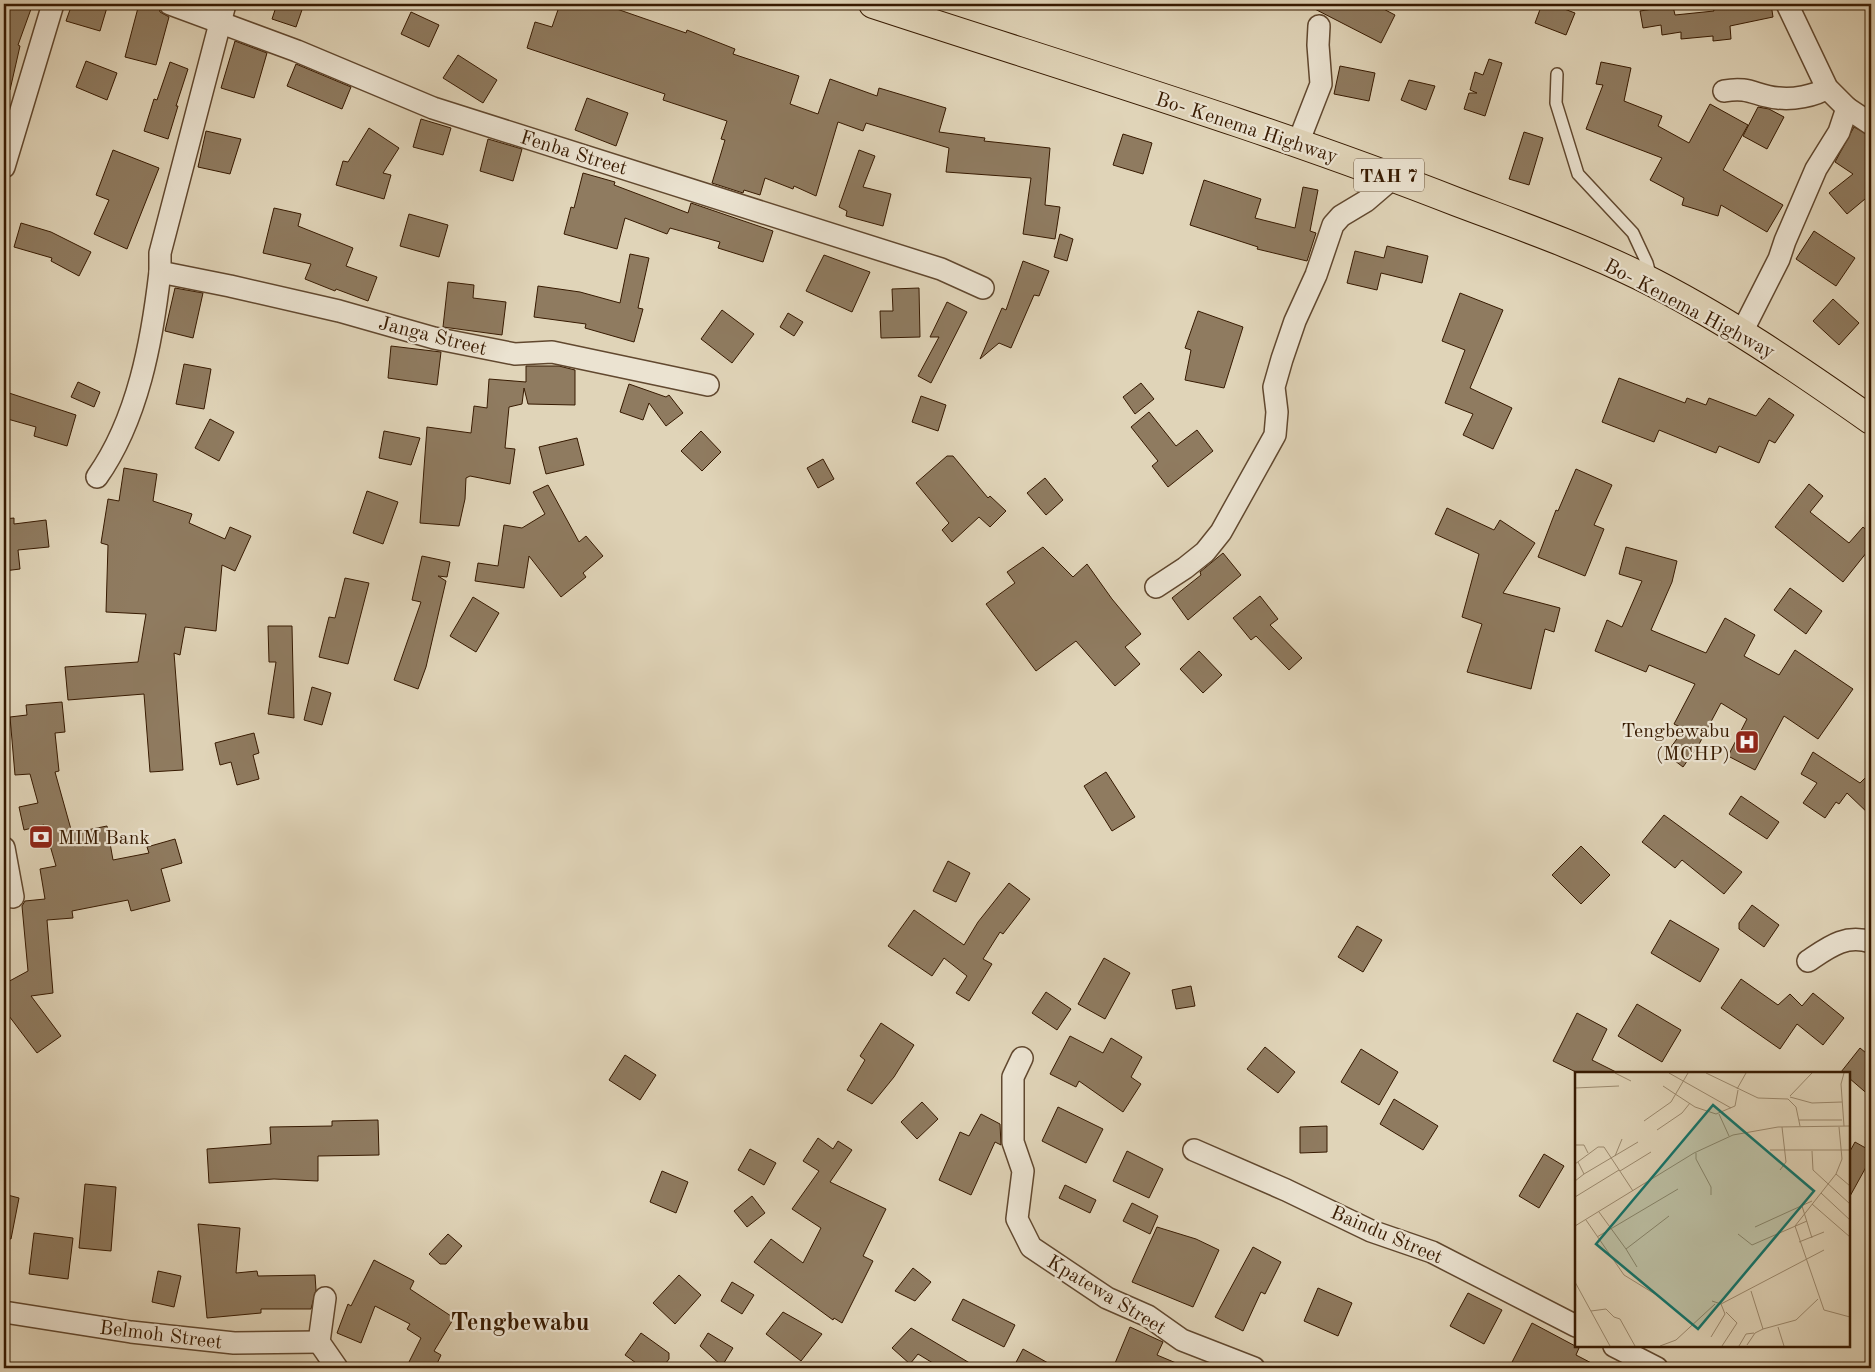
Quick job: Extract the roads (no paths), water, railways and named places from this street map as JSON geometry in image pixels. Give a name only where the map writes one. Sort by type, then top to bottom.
[{"type":"highway","name":"Bo- Kenema Highway","points":[[872,4],[1298,143],[1394,177],[1554,239],[1651,283],[1777,354],[1871,420]]},
{"type":"street","points":[[4,166],[53,4]]},
{"type":"street","name":"Fenba Street","points":[[170,4],[222,13],[297,51],[433,108],[941,269],[983,288]]},
{"type":"street","points":[[1787,4],[1827,88],[1847,108],[1871,124]]},
{"type":"street","points":[[98,477],[112,456],[132,405],[155,319],[160,253],[222,13]]},
{"type":"street","points":[[1298,143],[1321,84],[1318,45],[1319,26]]},
{"type":"street","points":[[1724,91],[1740,88],[1778,98],[1818,94],[1827,88]]},
{"type":"street","points":[[1741,334],[1779,259],[1784,241],[1816,169],[1839,132],[1847,108]]},
{"type":"street","points":[[1156,586],[1192,563],[1205,552],[1221,532],[1275,435],[1277,412],[1274,387],[1295,321],[1316,275],[1333,225],[1341,216],[1366,201],[1394,177]]},
{"type":"street","name":"Janga Street","points":[[160,272],[339,311],[434,338],[515,354],[552,352],[708,385]]},
{"type":"street","points":[[4,848],[13,897]]},
{"type":"street","points":[[1808,961],[1839,941],[1864,940],[1871,942]]},
{"type":"street","name":"Kpatewa Street","points":[[1022,1058],[1013,1077],[1013,1142],[1023,1171],[1017,1219],[1031,1247],[1107,1298],[1148,1316],[1182,1340],[1254,1368]]},
{"type":"street","name":"Baindu Street","points":[[1194,1150],[1286,1190],[1370,1231],[1432,1252],[1575,1325]]},
{"type":"street","points":[[325,1298],[319,1342],[337,1368]]},
{"type":"street","name":"Belmoh Street","points":[[4,1312],[132,1332],[234,1343],[319,1342]]},
{"type":"street","points":[[1616,1347],[1658,1368]]},
{"type":"lane","points":[[1557,74],[1556,103],[1578,174],[1633,233],[1647,263],[1651,283]]},
{"type":"place","name":"Tengbewabu (MCHP)","points":[[1747,742]]},
{"type":"place","name":"MIM Bank","points":[[41,837]]},
{"type":"district","name":"Tengbewabu","points":[[520,1321]]}]
